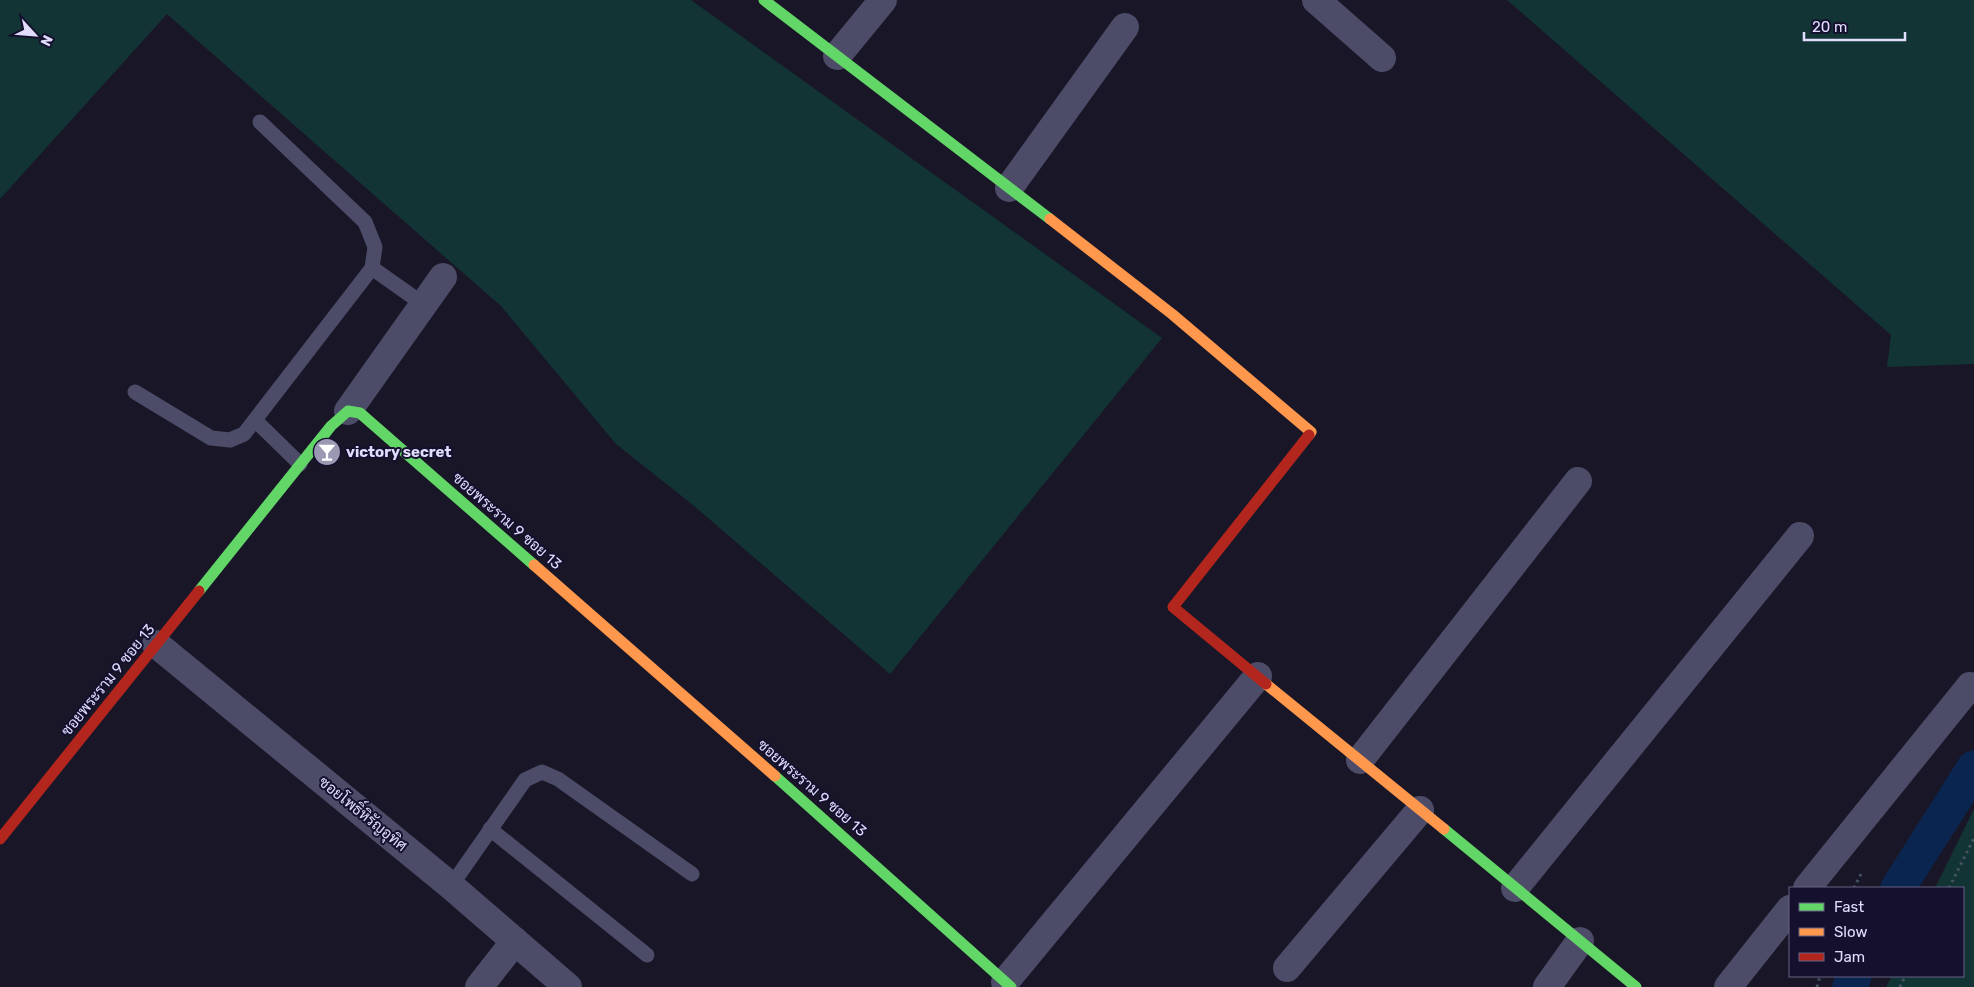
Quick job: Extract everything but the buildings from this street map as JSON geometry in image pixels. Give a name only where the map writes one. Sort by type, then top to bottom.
[{"type":"street","points":[[764,0],[1172,314],[1311,432],[1173,607],[1636,987]]},
{"type":"street","points":[[837,56],[883,0]]},
{"type":"street","points":[[1316,0],[1382,58]]},
{"type":"street","points":[[1009,188],[1125,27]]},
{"type":"street","points":[[348,411],[422,304],[443,277]]},
{"type":"street","name":"ซอยพระราม 9 ซอย 13","points":[[0,839],[300,464],[331,426],[348,411],[360,413],[866,856],[1008,984]]},
{"type":"street","points":[[1360,760],[1578,481]]},
{"type":"street","points":[[1515,888],[1800,536]]},
{"type":"street","name":"ซอยโพธิ์หิรัญอุทิศ","points":[[156,644],[450,886],[568,987]]},
{"type":"street","points":[[1008,984],[1258,676]]},
{"type":"street","points":[[1808,887],[1970,686]]},
{"type":"street","points":[[1288,968],[1420,810]]},
{"type":"street","points":[[1728,987],[1789,911]]},
{"type":"street","points":[[478,987],[515,941]]},
{"type":"street","points":[[1547,987],[1580,941]]},
{"type":"lane","points":[[135,392],[211,438],[230,440],[244,434],[372,268],[375,247],[365,222],[260,122]]},
{"type":"lane","points":[[372,268],[422,304]]},
{"type":"lane","points":[[255,420],[300,464]]},
{"type":"lane","points":[[450,886],[525,780],[542,772],[558,779],[692,874]]},
{"type":"lane","points":[[490,829],[647,955]]},
{"type":"path","points":[[1950,887],[1974,838]]},
{"type":"green space","points":[[0,0],[691,0],[1162,338],[890,674],[693,505],[616,444],[501,306],[167,14],[0,199]]},
{"type":"green space","points":[[1507,0],[1974,0],[1974,364],[1887,367],[1891,335]]},
{"type":"green space","points":[[1974,809],[1974,987],[1886,987],[1891,977],[1964,977],[1964,887],[1935,887]]},
{"type":"waterway","points":[[1899,887],[1974,768]]},
{"type":"waterway","points":[[1850,987],[1854,977]]},
{"type":"traffic: fast","points":[[764,0],[1050,219]]},
{"type":"traffic: fast","points":[[199,591],[331,426],[348,411],[360,413],[534,565]]},
{"type":"traffic: fast","points":[[775,776],[1011,987]]},
{"type":"traffic: fast","points":[[1444,829],[1636,987]]},
{"type":"traffic: slow","points":[[1050,219],[1172,314],[1311,432],[1309,435]]},
{"type":"traffic: slow","points":[[534,565],[775,776]]},
{"type":"traffic: slow","points":[[1266,684],[1444,829]]},
{"type":"traffic: jam","points":[[1266,684],[1173,607],[1309,435]]},
{"type":"traffic: jam","points":[[0,839],[199,591]]},
{"type":"place","name":"victory secret","points":[[327,452]]}]
